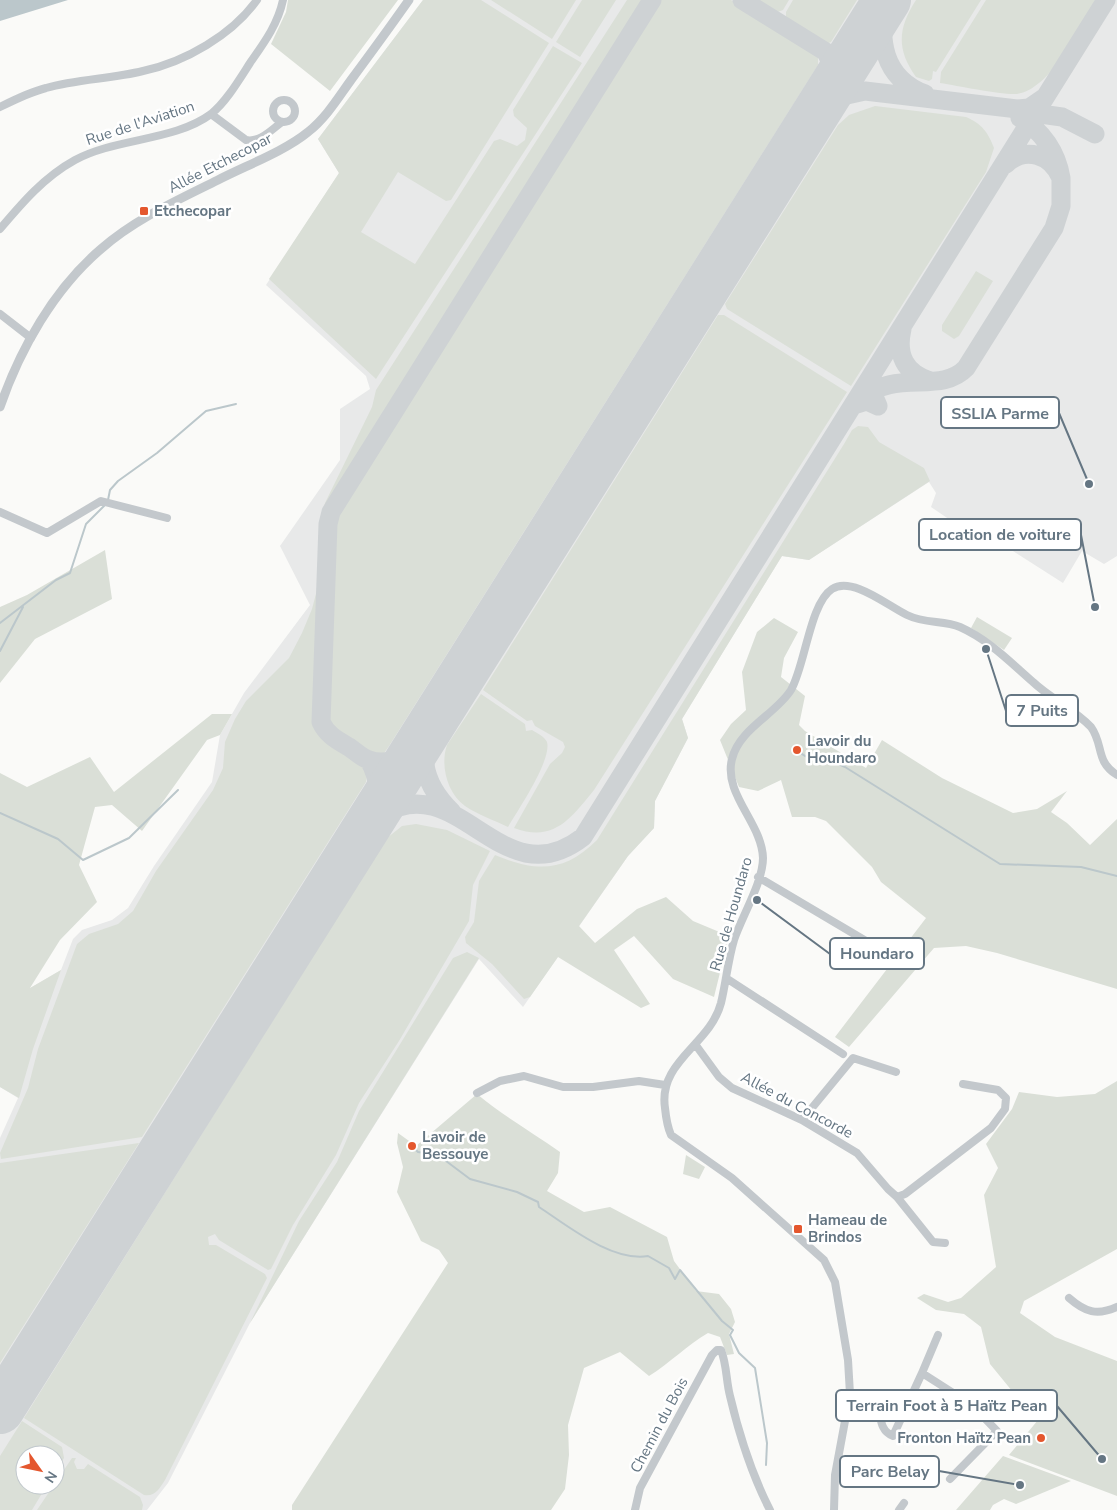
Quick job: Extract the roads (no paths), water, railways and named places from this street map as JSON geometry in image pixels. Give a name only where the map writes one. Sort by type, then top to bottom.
[{"type":"street","points":[[0,107],[46,88],[143,71],[166,64],[187,55],[228,30],[244,17],[257,0]]},
{"type":"street","name":"Rue de l'Aviation","points":[[0,229],[40,185],[76,160],[100,150],[164,133],[210,114],[244,72],[272,31],[283,0]]},
{"type":"street","name":"Allée Etchecopar","points":[[31,338],[66,288],[101,248],[161,209],[308,133],[334,104],[409,0]]},
{"type":"street","points":[[210,114],[246,140],[251,141],[258,140],[282,122]]},
{"type":"street","points":[[0,314],[31,338],[12,372],[0,407]]},
{"type":"street","points":[[0,512],[47,533],[101,501],[167,518]]},
{"type":"street","name":"Rue de Houndaro","points":[[665,1085],[678,1062],[713,1023],[720,1008],[735,939],[763,859],[760,838],[736,791],[729,772],[732,756],[743,738],[792,689],[818,611],[826,594],[831,589],[838,585],[854,586],[911,617],[962,628],[1004,655],[1034,684],[1091,727],[1096,734],[1104,764],[1117,775]]},
{"type":"street","points":[[758,877],[893,957]]},
{"type":"street","points":[[726,978],[843,1054]]},
{"type":"street","name":"Allée du Concorde","points":[[696,1044],[719,1077],[732,1088],[802,1120],[857,1153],[897,1197],[932,1242],[945,1243]]},
{"type":"street","points":[[802,1120],[854,1058],[896,1072]]},
{"type":"street","points":[[477,1093],[500,1081],[524,1076],[564,1087],[594,1087],[639,1081],[665,1085],[664,1099],[667,1128],[671,1135],[732,1178],[824,1260],[830,1269],[834,1282],[848,1360],[850,1394],[835,1476],[834,1510]]},
{"type":"street","points":[[897,1197],[905,1194],[991,1128],[1005,1109],[1006,1098],[998,1090],[963,1084]]},
{"type":"street","points":[[1069,1298],[1090,1312],[1100,1313],[1117,1307]]},
{"type":"street","points":[[850,1394],[862,1393],[870,1396],[876,1402],[884,1430],[893,1436],[938,1335]]},
{"type":"street","name":"Chemin du Bois","points":[[636,1510],[640,1488],[712,1355],[717,1350],[721,1350],[725,1360],[730,1396],[759,1488],[770,1510]]},
{"type":"street","points":[[922,1373],[972,1405],[997,1431],[950,1479]]},
{"type":"street","points":[[898,1510],[904,1503]]},
{"type":"waterway","points":[[108,500],[110,490],[118,481],[157,453],[206,411],[236,404]]},
{"type":"waterway","points":[[0,623],[56,580],[70,573],[86,524],[105,505]]},
{"type":"waterway","points":[[0,651],[23,607]]},
{"type":"waterway","points":[[797,750],[808,757],[821,756],[845,767],[1000,864],[1081,867],[1117,876]]},
{"type":"waterway","points":[[0,813],[58,839],[83,860],[129,838],[178,790]]},
{"type":"waterway","points":[[414,1148],[418,1152],[438,1155],[470,1179],[517,1192],[538,1202],[539,1207],[605,1248],[620,1254],[648,1256],[669,1268],[675,1279],[680,1270],[722,1321],[733,1330],[730,1335],[739,1353],[755,1368],[767,1443],[766,1465]]},
{"type":"place","name":"Etchecopar","points":[[144,211]]},
{"type":"place","name":"SSLIA Parme","points":[[1089,484]]},
{"type":"place","name":"Location de voiture","points":[[1095,607]]},
{"type":"place","name":"7 Puits","points":[[986,649]]},
{"type":"place","name":"Lavoir du Houndaro","points":[[797,750]]},
{"type":"place","name":"Houndaro","points":[[757,900]]},
{"type":"place","name":"Lavoir de Bessouye","points":[[412,1146]]},
{"type":"place","name":"Hameau de Brindos","points":[[798,1229]]},
{"type":"place","name":"Fronton Haïtz Pean","points":[[1041,1438]]},
{"type":"place","name":"Terrain Foot à 5 Haïtz Pean","points":[[1102,1459]]},
{"type":"place","name":"Parc Belay","points":[[1020,1485]]}]
